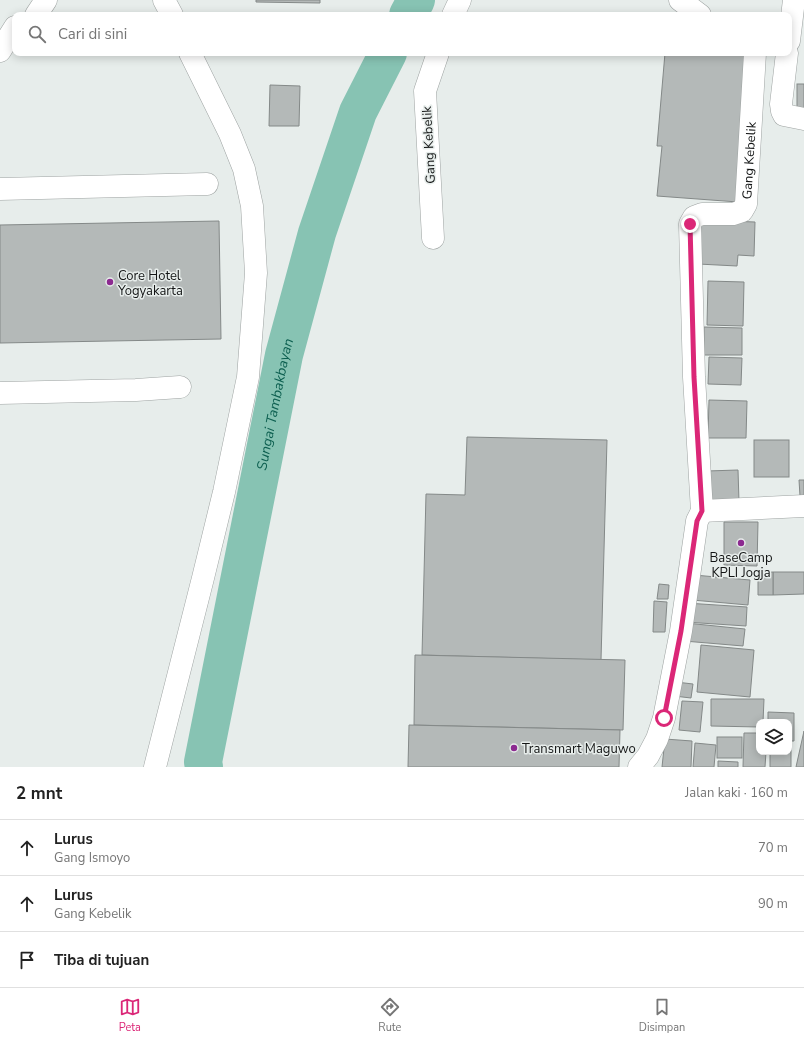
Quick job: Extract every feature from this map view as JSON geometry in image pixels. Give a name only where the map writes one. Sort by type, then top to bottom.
[{"type":"street","points":[[25,12],[33,0]]},
{"type":"street","points":[[38,12],[46,0]]},
{"type":"street","points":[[164,0],[170,12]]},
{"type":"street","points":[[454,12],[460,0]]},
{"type":"street","points":[[680,0],[696,12]]},
{"type":"street","points":[[0,51],[12,32]]},
{"type":"street","points":[[0,68],[12,50]]},
{"type":"street","points":[[155,767],[224,492],[248,377],[256,273],[252,206],[244,169],[230,134],[191,56]]},
{"type":"street","name":"Gang Kebelik","points":[[433,238],[425,91],[437,56]]},
{"type":"street","name":"Gang Kebelik","points":[[702,511],[694,377],[690,224],[694,216],[702,214],[733,214],[742,211],[746,204],[755,56]]},
{"type":"street","points":[[788,56],[781,104],[782,111],[784,115],[804,119]]},
{"type":"street","points":[[0,189],[207,184]]},
{"type":"street","points":[[0,393],[136,390],[180,387]]},
{"type":"street","points":[[639,767],[648,756],[657,739],[664,718],[681,631],[697,521],[702,511],[804,506]]},
{"type":"building","points":[[256,0],[320,0],[320,3],[256,2]]},
{"type":"building","points":[[665,56],[751,56],[738,202],[657,196],[662,146],[657,146]]},
{"type":"building","points":[[797,84],[804,84],[804,112],[797,112]]},
{"type":"building","points":[[270,85],[300,86],[299,126],[269,126]]},
{"type":"building","points":[[699,220],[755,222],[754,256],[738,255],[737,266],[698,264]]},
{"type":"building","name":"Core Hotel Yogyakarta","points":[[219,221],[221,339],[0,343],[0,225]]},
{"type":"building","points":[[708,281],[744,282],[743,326],[707,325]]},
{"type":"building","points":[[704,327],[742,328],[742,355],[704,355]]},
{"type":"building","points":[[709,357],[742,358],[741,385],[708,384]]},
{"type":"building","points":[[709,400],[747,401],[746,438],[708,438]]},
{"type":"building","points":[[467,437],[607,440],[601,660],[422,655],[426,494],[465,495]]},
{"type":"building","points":[[754,440],[789,440],[789,477],[754,477]]},
{"type":"building","points":[[738,470],[739,502],[708,502],[707,471]]},
{"type":"building","points":[[799,480],[804,480],[804,496],[800,496]]},
{"type":"building","name":"BaseCamp KPLI Jogja","points":[[724,522],[758,522],[757,566],[724,565]]},
{"type":"building","points":[[773,572],[804,572],[804,594],[773,595]]},
{"type":"building","points":[[773,572],[773,595],[758,595],[758,573]]},
{"type":"building","points":[[694,575],[750,580],[748,605],[692,600]]},
{"type":"building","points":[[659,584],[669,585],[668,599],[657,599]]},
{"type":"building","points":[[654,601],[667,602],[665,632],[653,632]]},
{"type":"building","points":[[686,603],[747,607],[746,626],[685,622]]},
{"type":"building","points":[[686,623],[745,629],[743,646],[684,641]]},
{"type":"building","points":[[701,645],[754,650],[750,697],[697,692]]},
{"type":"building","points":[[415,655],[625,660],[623,730],[414,725]]},
{"type":"building","points":[[676,682],[693,684],[691,698],[674,696]]},
{"type":"building","points":[[711,699],[764,699],[763,719],[756,719],[756,727],[711,726]]},
{"type":"building","points":[[682,701],[703,702],[700,732],[679,730]]},
{"type":"building","points":[[768,712],[794,713],[794,741],[792,741],[792,719],[768,719]]},
{"type":"building","name":"Transmart Maguwo","points":[[409,725],[620,730],[619,767],[408,767]]},
{"type":"building","points":[[804,731],[804,767],[796,767]]},
{"type":"building","points":[[744,733],[756,733],[756,755],[766,755],[765,767],[743,767]]},
{"type":"building","points":[[717,737],[742,737],[742,758],[717,758]]},
{"type":"building","points":[[665,739],[692,741],[691,767],[662,767]]},
{"type":"building","points":[[695,743],[716,745],[714,767],[693,767]]},
{"type":"building","points":[[770,755],[791,755],[791,767],[770,767]]},
{"type":"building","points":[[718,761],[738,762],[738,767],[718,767]]},
{"type":"waterway","name":"Sungai Tambakbayan","points":[[410,12],[416,0]]},
{"type":"waterway","name":"Sungai Tambakbayan","points":[[204,767],[203,762],[284,355],[317,233],[358,112],[386,56]]},
{"type":"place","name":"Core Hotel Yogyakarta","points":[[110,282]]},
{"type":"place","name":"BaseCamp KPLI Jogja","points":[[741,543]]},
{"type":"place","name":"Transmart Maguwo","points":[[514,748]]},
{"type":"route","points":[[664,718],[681,631],[697,521],[702,511],[694,377],[690,224]]}]
